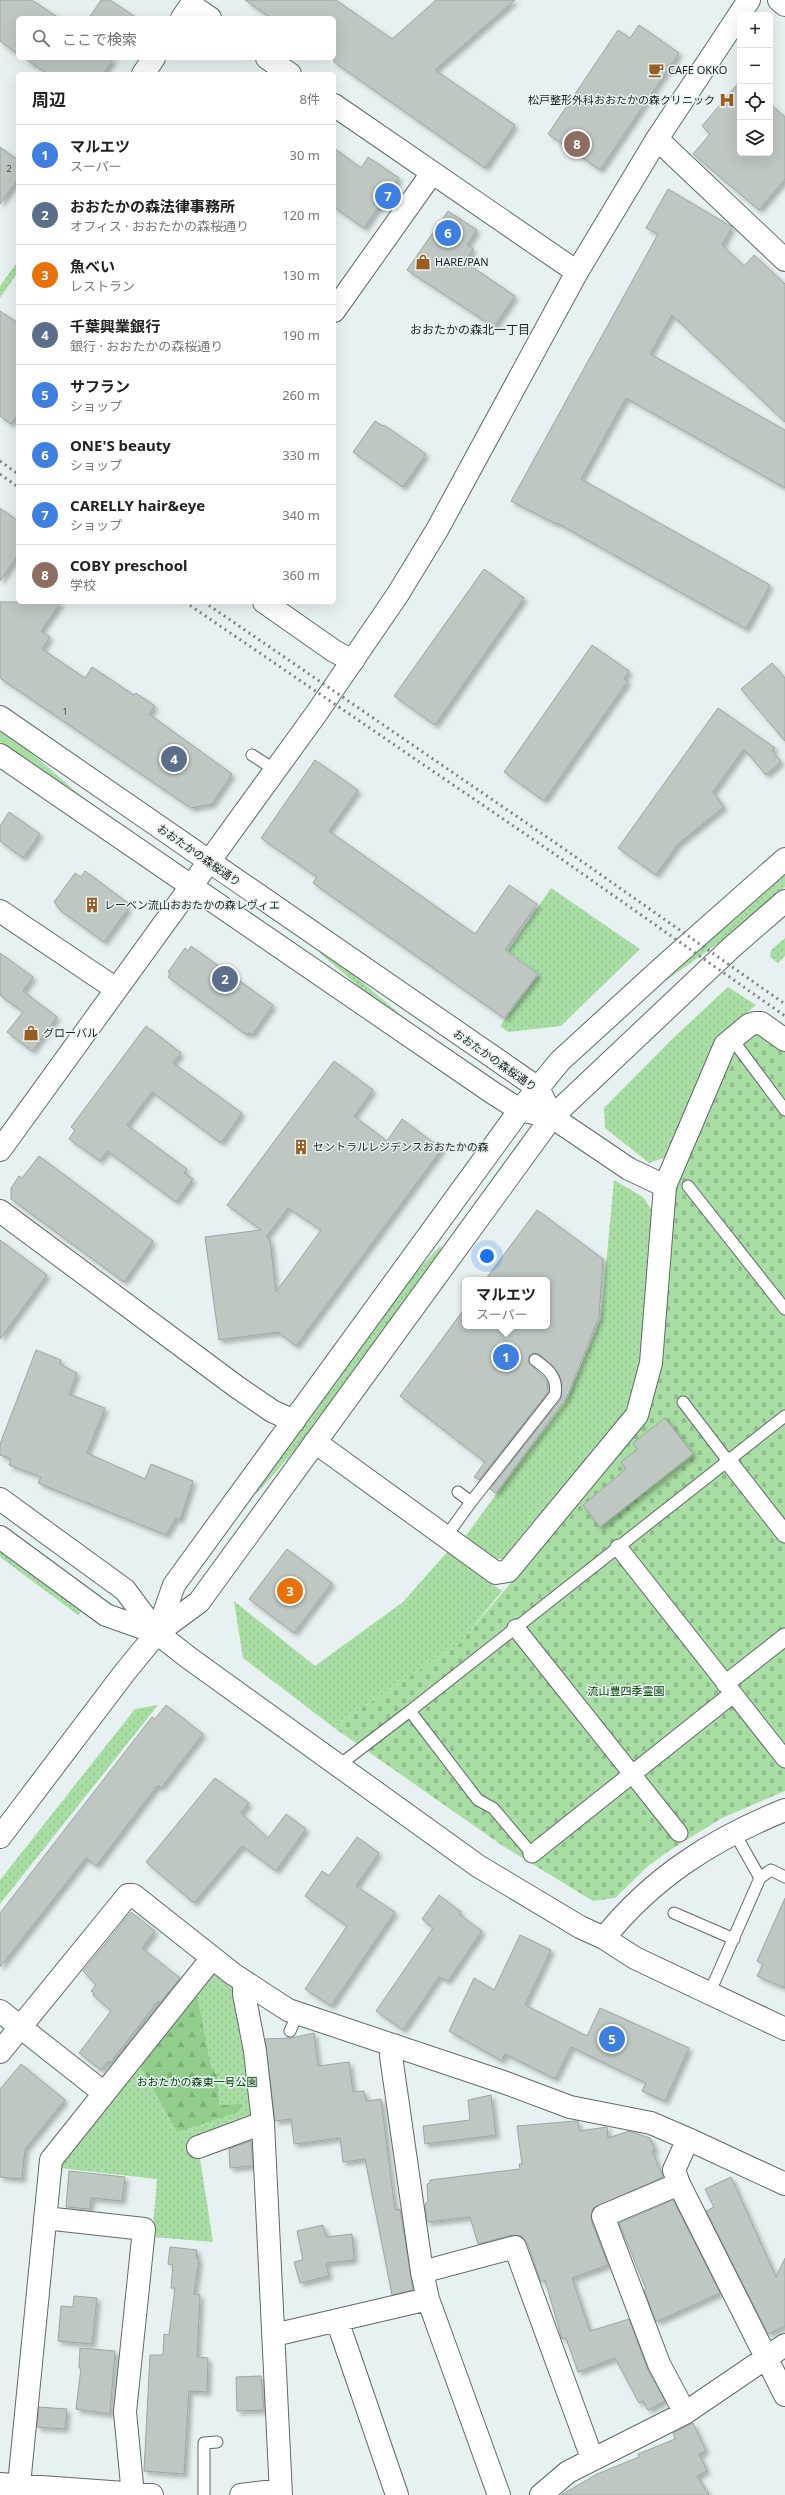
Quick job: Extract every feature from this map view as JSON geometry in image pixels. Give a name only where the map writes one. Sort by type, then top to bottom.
[{"type":"street","points":[[0,1150],[116,989],[192,887],[208,862],[353,661],[437,530],[578,272],[657,139],[750,0]]},
{"type":"street","points":[[779,0],[785,5]]},
{"type":"street","points":[[183,16],[191,5],[207,16]]},
{"type":"street","points":[[144,72],[153,60]]},
{"type":"street","points":[[270,60],[287,72]]},
{"type":"street","points":[[336,106],[578,272]]},
{"type":"street","points":[[657,139],[785,260]]},
{"type":"street","points":[[336,308],[432,173]]},
{"type":"street","points":[[267,604],[334,650],[353,661]]},
{"type":"street","name":"おおたかの森桜通り","points":[[0,717],[208,862],[538,1088],[552,1117]]},
{"type":"street","points":[[0,755],[520,1110],[552,1117],[629,1169],[665,1186]]},
{"type":"street","points":[[157,1633],[174,1585],[520,1110],[560,1061],[665,965],[785,859]]},
{"type":"street","points":[[0,1837],[125,1672],[157,1633],[199,1602],[552,1117],[727,952],[785,901]]},
{"type":"street","points":[[0,911],[116,989]]},
{"type":"street","points":[[315,1442],[425,1529],[445,1538],[496,1573],[508,1571],[637,1415],[651,1363],[665,1186],[725,1045],[749,1025],[755,1023],[761,1023],[785,1040]]},
{"type":"street","points":[[0,1211],[237,1387],[272,1411],[294,1421]]},
{"type":"street","points":[[728,1461],[785,1534]]},
{"type":"street","points":[[0,1499],[125,1590],[157,1633]]},
{"type":"street","points":[[0,1537],[106,1615],[157,1633],[338,1766],[478,1866],[580,1927],[604,1938],[635,1958],[785,2030]]},
{"type":"street","points":[[619,1548],[785,1759]]},
{"type":"street","points":[[516,1628],[678,1833]]},
{"type":"street","points":[[532,1854],[632,1773],[729,1689],[785,1637]]},
{"type":"street","points":[[604,1938],[624,1912],[683,1863],[734,1832],[785,1810]]},
{"type":"street","points":[[0,2052],[128,1895],[133,1895],[294,2022],[394,2045],[570,2107],[651,2123],[785,2184]]},
{"type":"street","points":[[45,2218],[144,2229],[125,2412],[139,2494],[12,2488],[51,2160],[212,1958]]},
{"type":"street","points":[[241,2495],[280,2492],[274,2335],[263,2123],[255,2051],[244,1994],[244,1982]]},
{"type":"street","points":[[0,2011],[104,2093]]},
{"type":"street","points":[[394,2045],[391,2056],[422,2272],[428,2299],[499,2495]]},
{"type":"street","points":[[198,2146],[263,2123]]},
{"type":"street","points":[[688,2139],[674,2170],[679,2184],[785,2395]]},
{"type":"street","points":[[679,2184],[603,2216],[659,2364],[685,2413]]},
{"type":"street","points":[[422,2272],[515,2247],[592,2458]]},
{"type":"street","points":[[274,2335],[428,2299]]},
{"type":"street","points":[[337,2320],[397,2495]]},
{"type":"street","points":[[541,2495],[568,2472],[592,2458],[685,2413],[785,2345]]},
{"type":"lane","points":[[252,755],[275,770]]},
{"type":"lane","points":[[732,1039],[785,1110]]},
{"type":"lane","points":[[688,1186],[785,1309]]},
{"type":"lane","points":[[445,1538],[471,1502],[555,1396],[555,1379],[550,1372],[535,1360]]},
{"type":"lane","points":[[682,1402],[728,1461]]},
{"type":"lane","points":[[338,1766],[619,1548],[785,1416]]},
{"type":"lane","points":[[458,1492],[471,1502]]},
{"type":"lane","points":[[410,1711],[478,1800],[493,1808],[532,1854]]},
{"type":"lane","points":[[734,1832],[760,1878]]},
{"type":"lane","points":[[709,1994],[760,1878],[771,1870],[785,1876]]},
{"type":"lane","points":[[674,1913],[734,1939]]},
{"type":"lane","points":[[204,2495],[204,2443],[217,2442]]},
{"type":"green space","points":[[16,264],[16,275],[0,298],[0,286]]},
{"type":"green space","points":[[0,730],[19,742],[81,796],[157,850],[0,742]]},
{"type":"green space","points":[[785,872],[785,887],[721,941],[667,980],[664,977]]},
{"type":"green space","points":[[551,888],[640,949],[561,1026],[508,1032],[500,1026],[539,974],[508,951]]},
{"type":"green space","points":[[785,938],[785,956],[778,963],[770,957],[771,950]]},
{"type":"green space","points":[[321,951],[347,969],[409,1022],[366,993],[320,953]]},
{"type":"green space","points":[[728,987],[756,1005],[719,1037],[666,1157],[649,1163],[605,1128],[604,1108],[671,1040]]},
{"type":"green space","name":"流山豊四季霊園","points":[[761,1031],[785,1048],[785,1791],[722,1818],[670,1850],[647,1867],[615,1898],[593,1901],[503,1846],[333,1727],[460,1643],[594,1484],[630,1438],[650,1409],[662,1360],[674,1201],[680,1175],[734,1047],[751,1033]]},
{"type":"green space","points":[[614,1180],[643,1197],[654,1213],[644,1363],[629,1406],[619,1422],[531,1524],[505,1558],[492,1560],[464,1538],[568,1397],[601,1318]]},
{"type":"green space","points":[[440,1246],[442,1248],[313,1430],[257,1493],[254,1491],[394,1295]]},
{"type":"green space","points":[[0,1551],[82,1611],[78,1615],[0,1557]]},
{"type":"green space","points":[[448,1551],[502,1591],[460,1643],[333,1727],[243,1658],[234,1601],[315,1666],[403,1602]]},
{"type":"green space","points":[[158,1705],[0,1904],[0,1880],[135,1709]]},
{"type":"green space","name":"おおたかの森東一号公園","points":[[219,1974],[232,1986],[250,2051],[257,2113],[199,2152],[213,2242],[152,2237],[157,2179],[59,2168],[62,2161],[208,1976]]},
{"type":"green space","points":[[196,1991],[211,2067],[217,2076],[219,2105],[242,2104],[242,2108],[238,2112],[177,2132],[139,2063]]},
{"type":"building","points":[[0,0],[32,0],[56,16],[16,16],[16,53],[0,41]]},
{"type":"building","points":[[101,0],[110,0],[134,16],[90,16]]},
{"type":"building","points":[[245,0],[336,0],[392,39],[436,0],[515,0],[435,70],[515,125],[485,168],[334,62],[334,60],[336,60],[336,16],[268,16]]},
{"type":"building","points":[[639,25],[679,53],[600,170],[548,134],[618,30],[630,38]]},
{"type":"building","points":[[27,60],[113,60],[104,72],[45,72]]},
{"type":"building","points":[[737,85],[737,156],[773,156],[773,107],[785,117],[785,179],[759,210],[693,154],[710,134],[702,126]]},
{"type":"building","points":[[0,147],[16,159],[16,182],[0,204]]},
{"type":"building","points":[[336,149],[361,168],[368,157],[399,178],[364,228],[336,208]]},
{"type":"building","points":[[668,189],[732,227],[722,245],[744,266],[754,255],[785,284],[785,422],[672,315],[650,354],[785,430],[785,488],[626,398],[581,479],[770,585],[746,629],[557,523],[556,524],[511,501],[658,234],[646,228]]},
{"type":"building","points":[[448,211],[477,230],[467,245],[473,249],[465,262],[515,296],[494,327],[407,270]]},
{"type":"building","points":[[0,311],[16,322],[16,417],[11,424],[0,416]]},
{"type":"building","points":[[375,421],[383,426],[384,425],[426,454],[403,487],[353,452]]},
{"type":"building","points":[[0,508],[16,520],[16,558],[0,581]]},
{"type":"building","points":[[484,569],[524,598],[435,725],[394,696]]},
{"type":"building","points":[[0,602],[16,602],[16,604],[60,604],[41,631],[50,637],[42,649],[85,678],[92,667],[134,695],[136,693],[155,706],[149,714],[232,774],[212,804],[191,808],[0,678]]},
{"type":"building","points":[[592,645],[629,671],[624,679],[628,681],[544,801],[504,772]]},
{"type":"building","points":[[772,663],[785,678],[785,741],[741,689]]},
{"type":"building","points":[[718,708],[775,748],[772,751],[781,762],[766,775],[744,749],[713,792],[724,807],[678,844],[656,875],[618,848]]},
{"type":"building","points":[[315,760],[358,790],[329,831],[475,934],[509,885],[537,904],[505,950],[538,974],[504,1018],[313,883],[317,877],[261,838]]},
{"type":"building","points":[[9,812],[40,834],[23,858],[0,841],[0,826]]},
{"type":"building","name":"レーベン流山おおたかの森レヴィエ","points":[[85,871],[128,903],[125,907],[128,909],[104,942],[60,910],[54,902],[75,873],[81,877]]},
{"type":"building","points":[[191,946],[273,1005],[252,1035],[249,1033],[247,1035],[168,977],[170,974],[168,972],[185,948],[188,951]]},
{"type":"building","points":[[0,953],[33,977],[23,991],[57,1017],[32,1051],[7,1032],[23,1012],[0,995]]},
{"type":"building","points":[[146,1026],[181,1053],[173,1063],[242,1113],[221,1143],[152,1092],[127,1125],[187,1169],[184,1173],[193,1179],[176,1202],[107,1151],[100,1161],[69,1139],[75,1130],[71,1127]]},
{"type":"building","points":[[334,1061],[373,1090],[354,1116],[387,1141],[402,1119],[442,1149],[296,1346],[278,1332],[219,1340],[205,1237],[261,1230],[227,1205]],"holes":[[[288,1208],[321,1230],[276,1292],[270,1240],[266,1237]]]},
{"type":"building","points":[[39,1156],[153,1241],[124,1282],[11,1199],[11,1188],[19,1176],[22,1178]]},
{"type":"building","points":[[537,1210],[603,1259],[599,1317],[567,1397],[496,1493],[490,1489],[561,1399],[562,1381],[553,1366],[539,1354],[533,1353],[529,1356],[529,1363],[547,1381],[548,1392],[479,1480],[474,1477],[485,1462],[400,1396],[462,1312],[462,1329],[550,1329],[550,1277],[487,1277]]},
{"type":"building","points":[[0,1240],[47,1275],[0,1339]]},
{"type":"building","points":[[36,1350],[61,1360],[60,1364],[77,1373],[69,1394],[105,1408],[87,1453],[145,1479],[151,1464],[193,1481],[180,1520],[176,1518],[166,1535],[38,1483],[41,1477],[9,1465],[11,1459],[0,1455],[0,1444]]},
{"type":"building","points":[[665,1418],[693,1454],[600,1527],[583,1505],[626,1469],[621,1462],[638,1449],[633,1443]]},
{"type":"building","points":[[287,1549],[332,1583],[294,1633],[249,1599]]},
{"type":"building","points":[[166,1705],[203,1734],[161,1788],[158,1785],[96,1866],[86,1858],[0,1967],[0,1913],[152,1717],[155,1719]]},
{"type":"building","points":[[215,1778],[249,1803],[241,1813],[268,1838],[286,1814],[306,1829],[276,1871],[242,1846],[194,1903],[146,1862]]},
{"type":"building","points":[[357,1837],[379,1853],[356,1886],[395,1912],[331,2006],[305,1989],[347,1926],[305,1896],[322,1871],[329,1876]]},
{"type":"building","points":[[439,1895],[461,1912],[459,1914],[482,1931],[448,1981],[439,1977],[403,2030],[376,2011],[433,1928],[422,1919]]},
{"type":"building","points":[[785,1898],[785,1988],[757,1976],[763,1964],[757,1961]]},
{"type":"building","points":[[131,1912],[155,1931],[142,1948],[180,1978],[160,2003],[158,2001],[110,2063],[108,2061],[101,2070],[79,2053],[111,2011],[93,1995],[94,1993],[91,1991],[96,1985],[83,1971]]},
{"type":"building","points":[[520,1935],[551,1950],[525,2005],[587,2036],[600,2008],[689,2048],[665,2101],[642,2091],[646,2083],[571,2047],[555,2079],[505,2054],[502,2061],[449,2031],[474,1978],[494,1990]]},
{"type":"building","points":[[314,2033],[318,2066],[349,2062],[353,2092],[364,2091],[366,2101],[381,2099],[395,2210],[400,2209],[413,2290],[392,2295],[365,2159],[343,2162],[340,2138],[294,2144],[291,2119],[275,2121],[265,2039],[291,2038]]},
{"type":"building","points":[[21,2064],[65,2100],[25,2149],[22,2179],[0,2177],[0,2089]]},
{"type":"building","points":[[491,2095],[496,2135],[425,2144],[423,2126],[470,2120],[468,2100]]},
{"type":"building","points":[[578,2121],[579,2131],[607,2127],[608,2138],[629,2131],[650,2138],[655,2150],[652,2151],[663,2177],[593,2208],[591,2220],[608,2265],[572,2278],[590,2331],[629,2319],[647,2368],[665,2401],[648,2410],[643,2401],[639,2403],[615,2358],[578,2372],[566,2338],[562,2339],[545,2280],[541,2282],[528,2245],[522,2236],[512,2235],[478,2244],[470,2217],[427,2222],[425,2204],[428,2201],[427,2184],[430,2183],[430,2180],[520,2169],[519,2164],[522,2164],[517,2126]]},
{"type":"building","points":[[251,2141],[253,2166],[230,2168],[229,2149]]},
{"type":"building","points":[[69,2171],[125,2177],[122,2201],[91,2198],[90,2209],[66,2207]]},
{"type":"building","points":[[731,2177],[776,2277],[785,2258],[785,2326],[768,2334],[706,2211],[714,2207],[705,2189]]},
{"type":"building","points":[[673,2200],[720,2293],[656,2322],[644,2290],[646,2289],[619,2223]]},
{"type":"building","points":[[323,2225],[326,2237],[352,2234],[354,2260],[326,2263],[329,2276],[300,2283],[294,2262],[303,2260],[297,2231]]},
{"type":"building","points":[[170,2247],[197,2250],[196,2258],[199,2259],[194,2294],[200,2295],[197,2357],[208,2358],[207,2392],[189,2391],[184,2474],[144,2471],[150,2355],[163,2355],[164,2334],[169,2335],[175,2288],[171,2288],[173,2265],[168,2264]]},
{"type":"building","points":[[74,2296],[97,2298],[92,2344],[58,2341],[61,2306],[73,2307]]},
{"type":"building","points":[[80,2348],[115,2351],[110,2414],[76,2409],[81,2368],[79,2368]]},
{"type":"building","points":[[261,2376],[264,2410],[237,2411],[236,2377]]},
{"type":"building","points":[[39,2407],[67,2409],[65,2429],[37,2427]]},
{"type":"building","points":[[693,2423],[706,2451],[699,2454],[707,2471],[697,2476],[709,2495],[561,2495],[597,2474],[639,2457],[638,2454],[675,2439],[673,2433]]},
{"type":"railway","points":[[0,461],[16,473]]},
{"type":"railway","points":[[0,474],[16,486]]},
{"type":"railway","points":[[188,604],[553,853],[785,1016]]},
{"type":"railway","points":[[207,604],[560,846],[785,1004]]},
{"type":"place","name":"CAFE OKKO","points":[[656,70]]},
{"type":"place","name":"松戸整形外科おおたかの森クリニック","points":[[727,100]]},
{"type":"place","name":"COBY preschool","points":[[577,144]]},
{"type":"place","name":"CARELLY hair&eye","points":[[388,196]]},
{"type":"place","name":"ONE'S beauty","points":[[448,233]]},
{"type":"place","name":"HARE/PAN","points":[[423,262]]},
{"type":"place","name":"千葉興業銀行","points":[[174,759]]},
{"type":"place","name":"レーベン流山おおたかの森レヴィエ","points":[[92,905]]},
{"type":"place","name":"おおたかの森法律事務所","points":[[225,979]]},
{"type":"place","name":"グローバル","points":[[31,1033]]},
{"type":"place","name":"セントラルレジデンスおおたかの森","points":[[301,1147]]},
{"type":"place","name":"マルエツ","points":[[506,1357]]},
{"type":"place","name":"魚べい","points":[[290,1591]]},
{"type":"place","name":"サフラン","points":[[612,2039]]},
{"type":"district","name":"おおたかの森北一丁目","points":[[470,330]]}]
